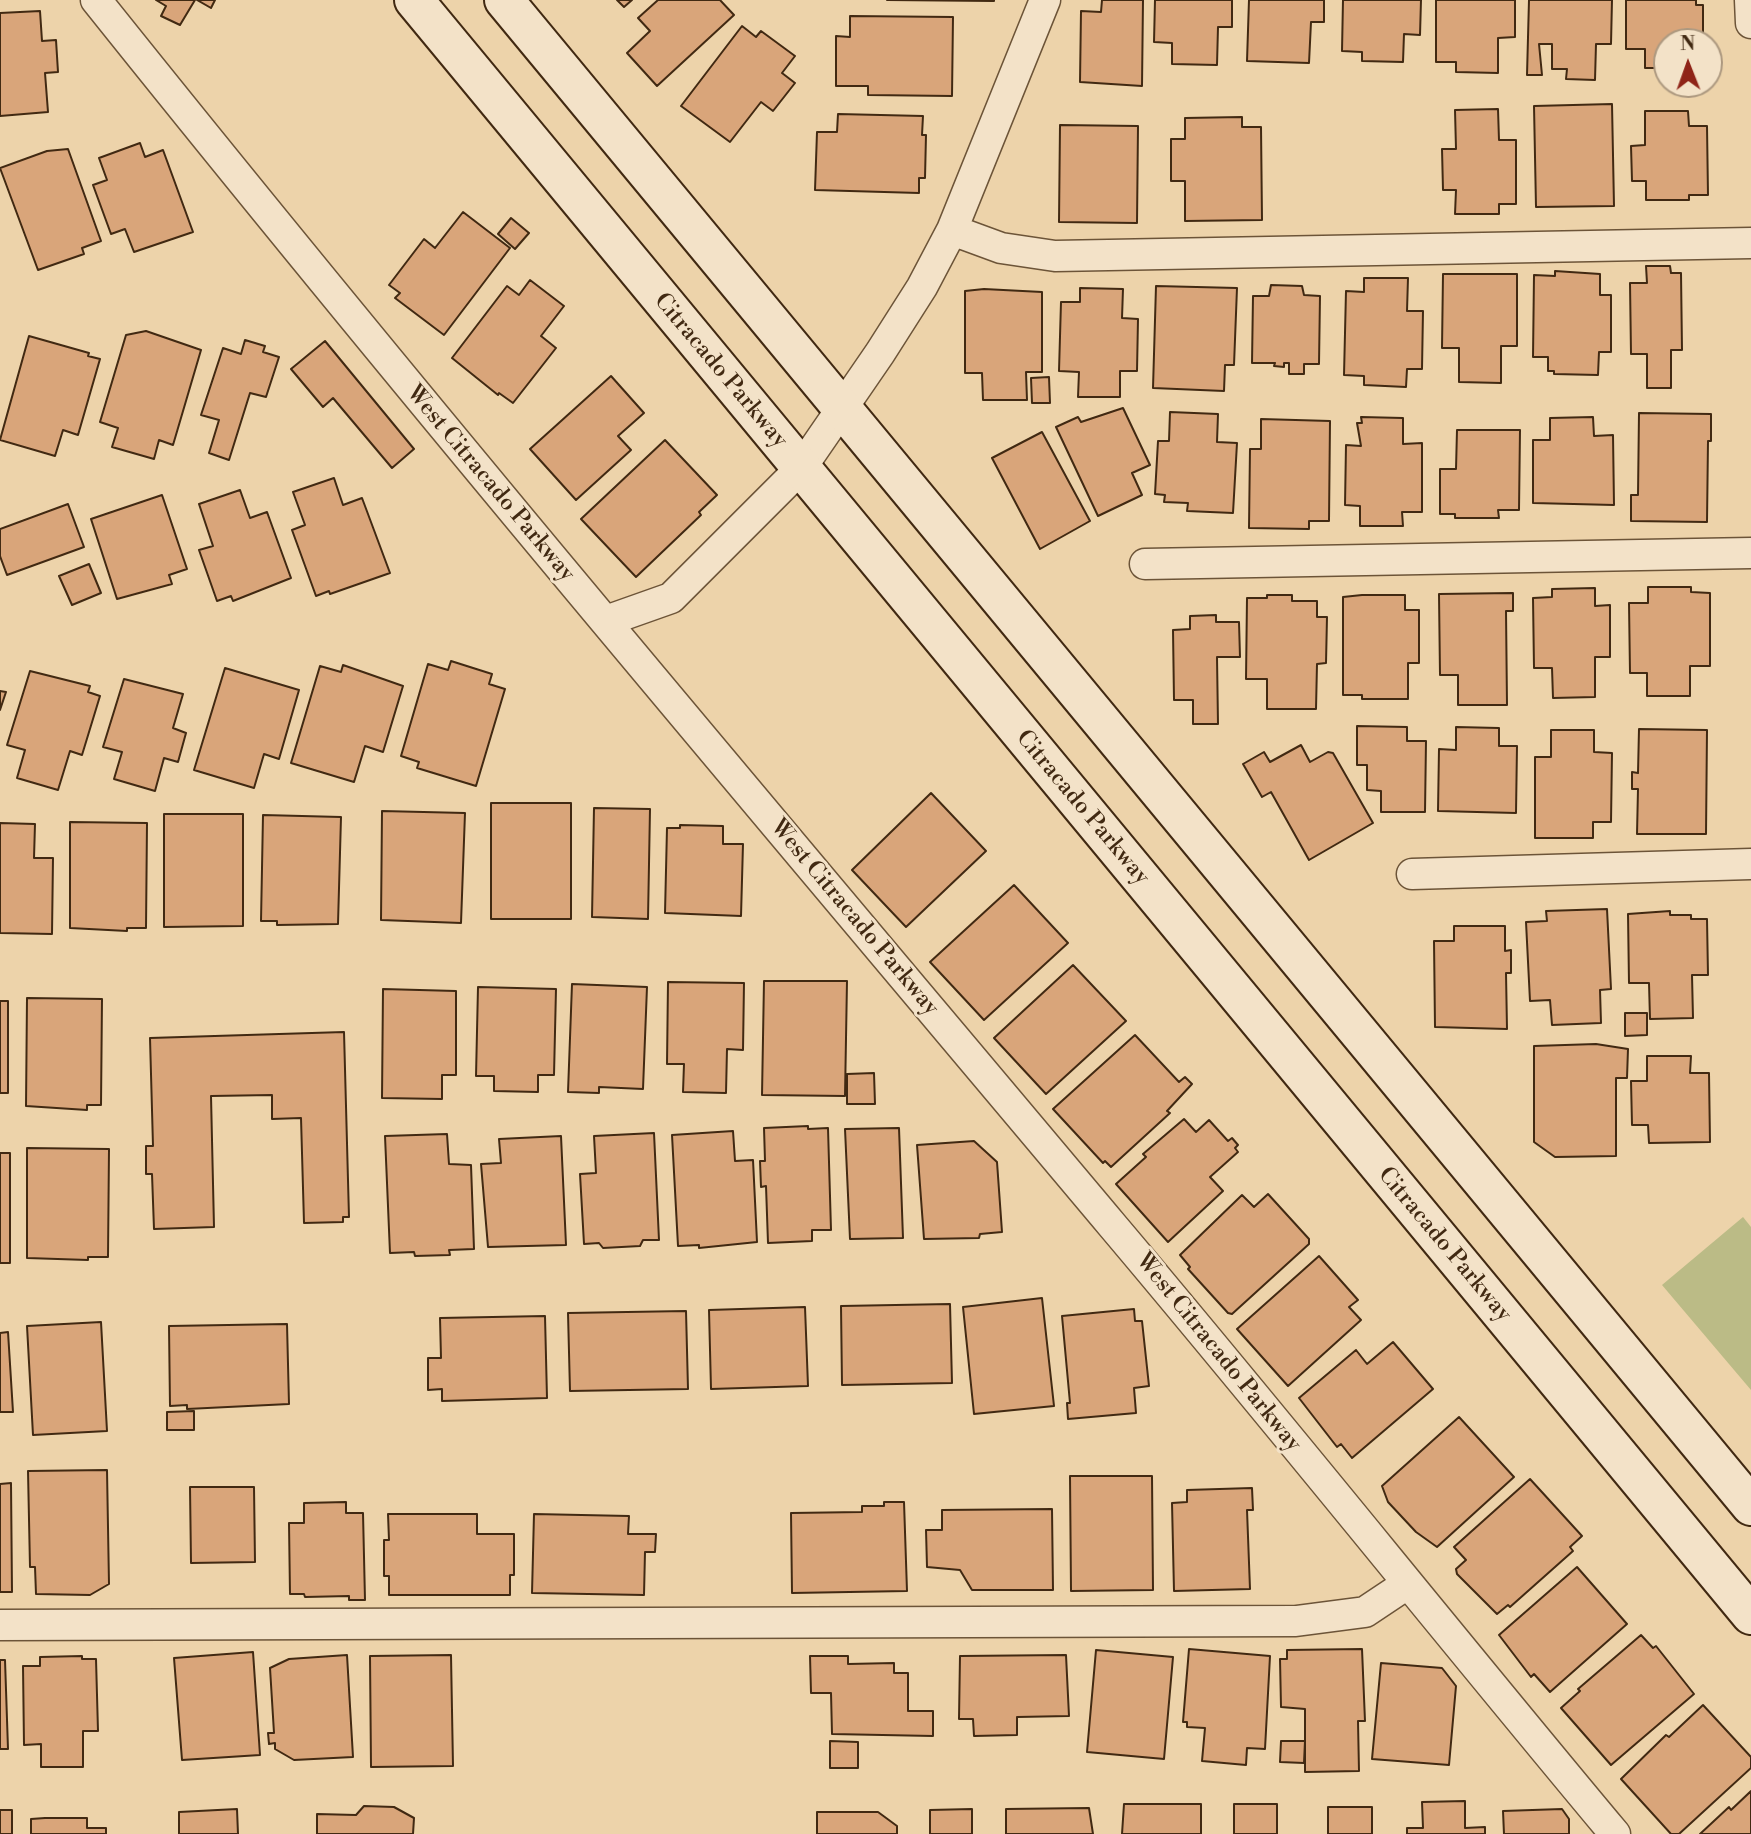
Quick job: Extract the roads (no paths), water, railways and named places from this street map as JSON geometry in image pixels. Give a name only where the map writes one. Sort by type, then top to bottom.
[{"type":"main road","name":"Citracado Parkway","points":[[414,0],[1751,1615]]},
{"type":"main road","points":[[504,0],[839,409],[1751,1506]]},
{"type":"street","name":"West Citracado Parkway","points":[[96,0],[330,292],[1126,1240],[1615,1834]]},
{"type":"street","points":[[606,621],[671,598],[802,468],[922,287],[951,230],[1045,0]]},
{"type":"street","points":[[1751,0],[1751,23]]},
{"type":"street","points":[[951,230],[1001,248],[1055,256],[1751,243]]},
{"type":"street","points":[[1145,564],[1751,553]]},
{"type":"street","points":[[1412,874],[1751,864]]},
{"type":"street","points":[[0,1625],[1296,1620],[1365,1612],[1407,1584]]}]
